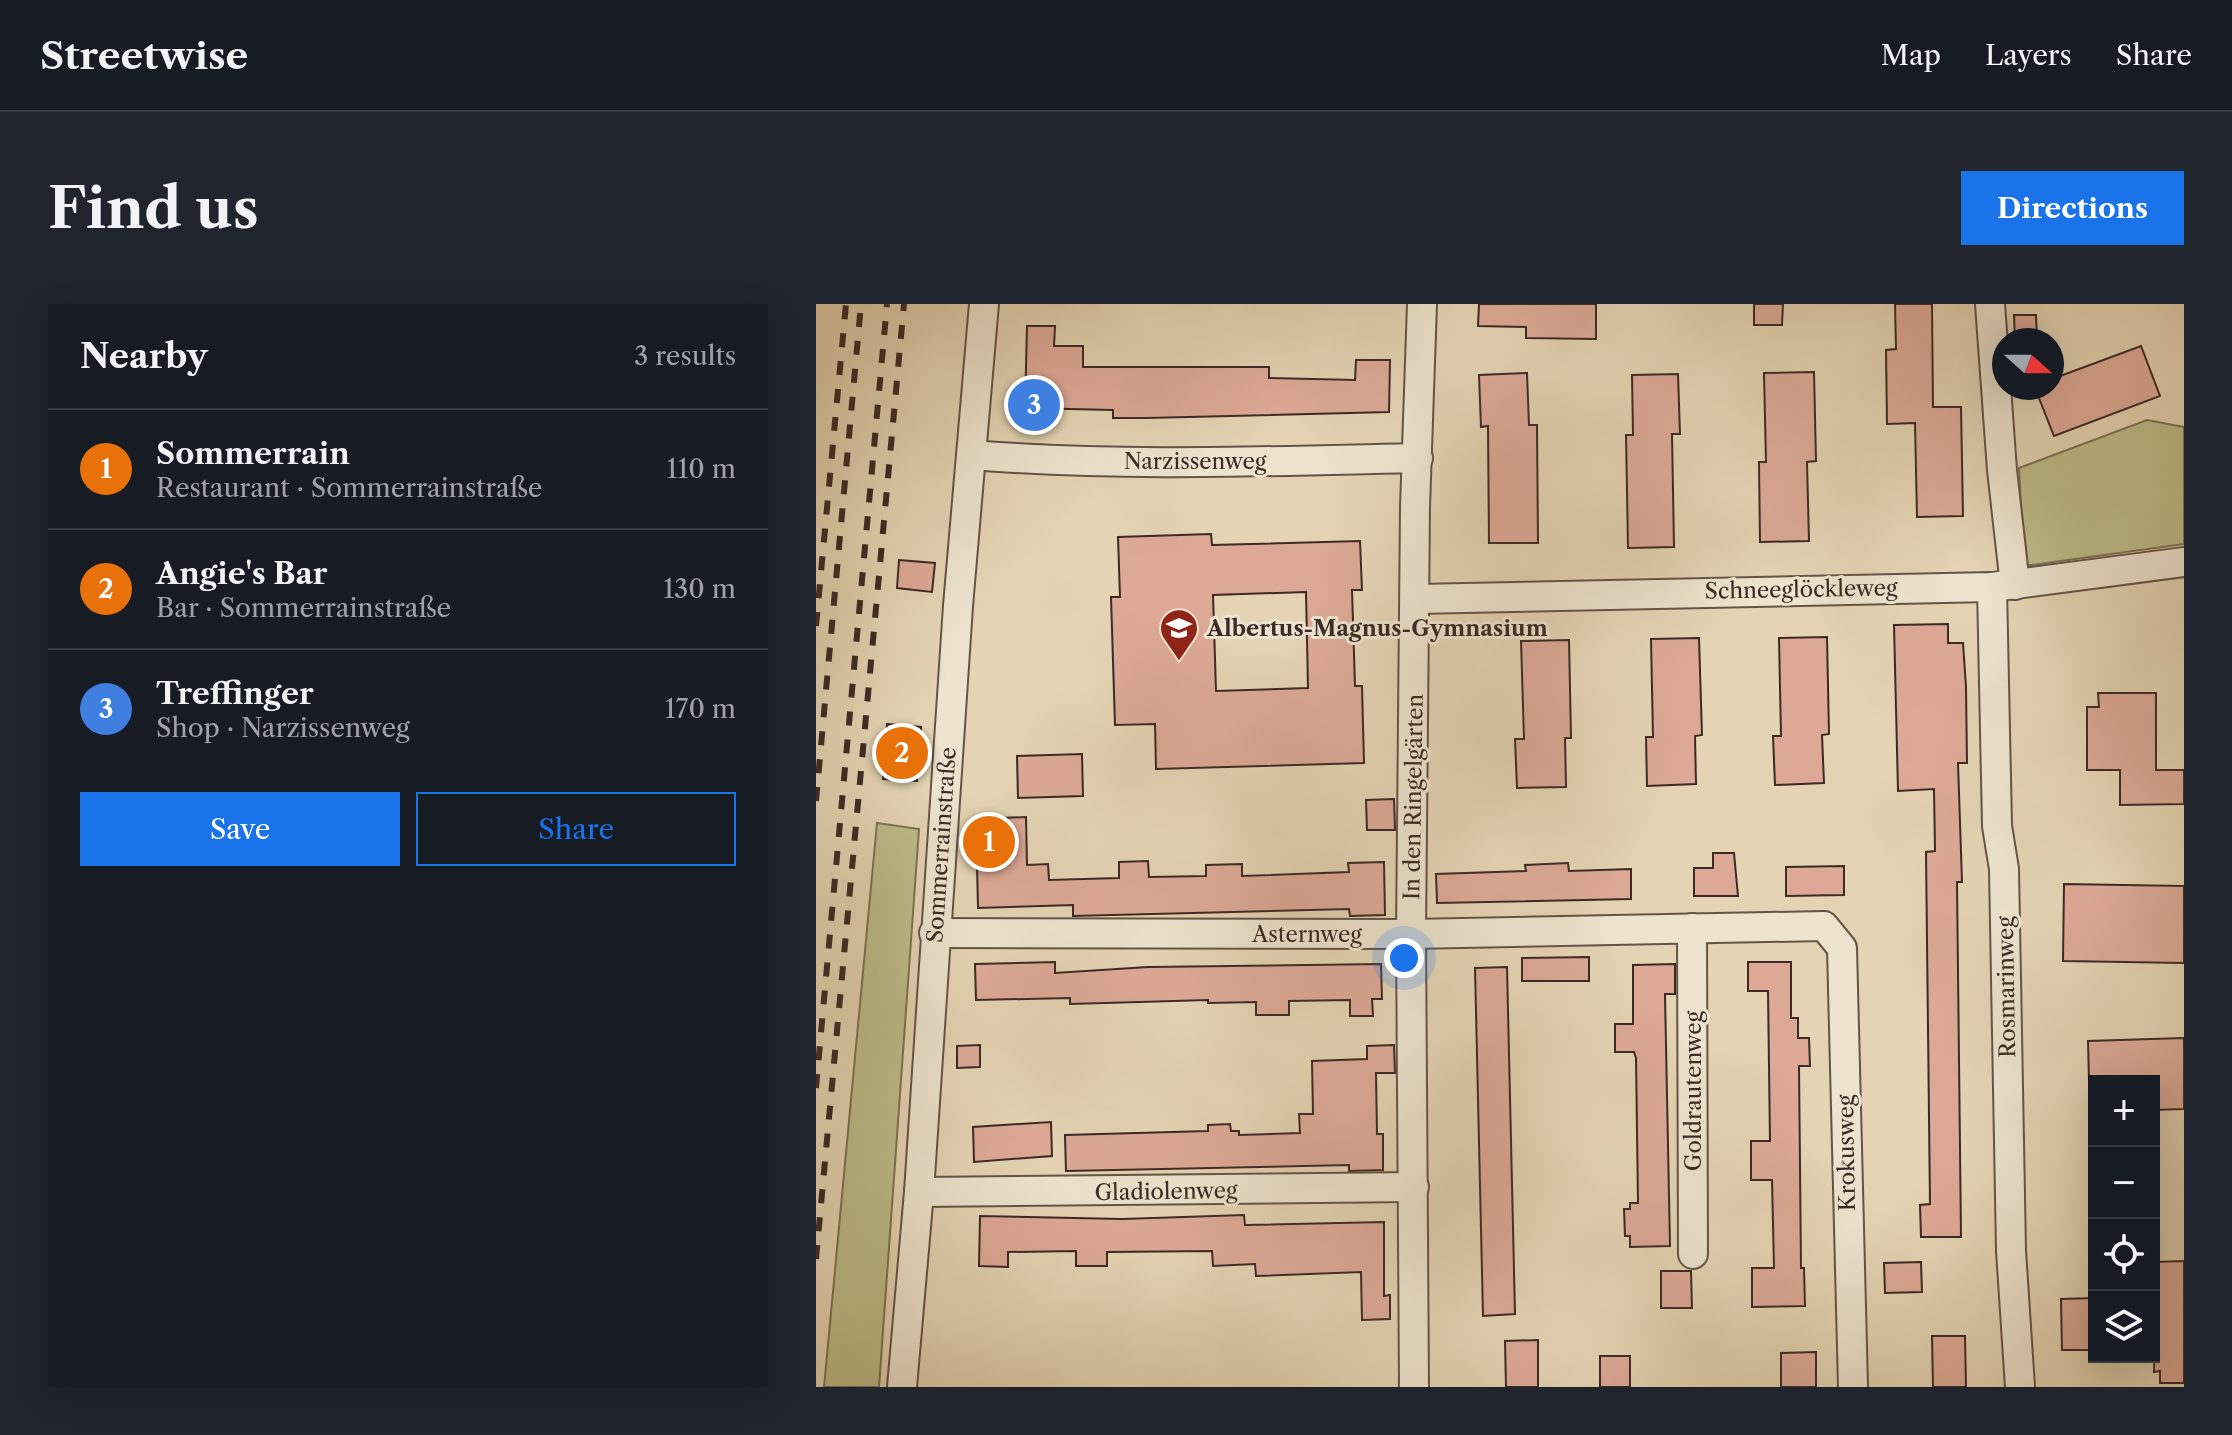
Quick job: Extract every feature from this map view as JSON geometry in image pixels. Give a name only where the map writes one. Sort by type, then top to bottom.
[{"type":"street","name":"Sommerrainstraße","points":[[902,1387],[984,304]]},
{"type":"street","name":"In den Ringelgärten","points":[[1414,1387],[1411,934],[1422,304]]},
{"type":"street","name":"Rosmarinweg","points":[[1990,304],[2002,470],[2004,586],[1997,826],[2004,869],[2011,1251],[2020,1387]]},
{"type":"street","name":"Narzissenweg","points":[[972,455],[1045,461],[1418,458]]},
{"type":"street","name":"Schneeglöckleweg","points":[[1416,599],[2004,586],[2184,562]]},
{"type":"street","name":"Asternweg","points":[[934,933],[1411,934],[1824,926]]},
{"type":"street","name":"Krokusweg","points":[[1824,926],[1842,948],[1853,1387]]},
{"type":"street","name":"Goldrautenweg","points":[[1692,928],[1693,1254]]},
{"type":"street","name":"Gladiolenweg","points":[[919,1192],[1414,1187]]},
{"type":"shaded area","points":[[2147,420],[2184,427],[2184,544],[2024,566],[2019,468]]},
{"type":"shaded area","points":[[877,823],[919,829],[879,1387],[824,1387]]},
{"type":"building","points":[[1479,304],[1596,304],[1596,339],[1526,338],[1526,327],[1478,326]]},
{"type":"building","points":[[1754,304],[1783,304],[1782,325],[1754,325]]},
{"type":"building","points":[[1895,304],[1932,304],[1933,407],[1961,407],[1963,516],[1917,517],[1915,423],[1887,424],[1886,350],[1896,349]]},
{"type":"building","points":[[2014,315],[2036,315],[2037,328],[2015,328]]},
{"type":"building","points":[[1027,326],[1055,326],[1054,346],[1083,346],[1083,367],[1269,367],[1269,378],[1355,380],[1356,360],[1390,360],[1389,412],[1113,418],[1113,410],[1025,408]]},
{"type":"building","points":[[2141,346],[2160,396],[2054,436],[2040,400],[2064,400],[2064,375]]},
{"type":"building","points":[[1814,372],[1816,461],[1807,462],[1809,541],[1760,542],[1759,462],[1766,462],[1764,373]]},
{"type":"building","points":[[1527,373],[1529,425],[1537,425],[1538,543],[1489,543],[1488,426],[1481,427],[1479,375]]},
{"type":"building","points":[[1678,374],[1680,434],[1672,434],[1674,547],[1628,548],[1626,435],[1633,435],[1632,375]]},
{"type":"building","points":[[1211,534],[1212,545],[1360,541],[1362,590],[1352,590],[1355,686],[1362,686],[1364,763],[1156,769],[1155,724],[1115,725],[1111,597],[1120,597],[1118,537]],"holes":[[[1306,592],[1308,688],[1216,691],[1213,595]]]},
{"type":"building","points":[[899,560],[935,563],[932,592],[897,588]]},
{"type":"building","points":[[1948,624],[1948,643],[1963,643],[1966,687],[1967,763],[1958,763],[1962,882],[1957,882],[1961,1237],[1921,1237],[1920,1205],[1930,1204],[1926,852],[1935,851],[1934,789],[1898,791],[1894,625]]},
{"type":"building","points":[[1827,637],[1829,734],[1822,735],[1824,783],[1775,785],[1773,736],[1781,736],[1779,638]]},
{"type":"building","points":[[1699,638],[1702,735],[1695,736],[1696,784],[1647,786],[1646,737],[1653,737],[1651,639]]},
{"type":"building","points":[[1569,640],[1571,738],[1565,738],[1566,787],[1517,788],[1515,739],[1524,739],[1521,641]]},
{"type":"building","points":[[2098,693],[2156,693],[2156,770],[2184,770],[2184,804],[2120,805],[2120,770],[2087,770],[2087,707],[2099,707]]},
{"type":"building","points":[[887,724],[921,727],[917,781],[883,779]]},
{"type":"building","points":[[1082,754],[1083,796],[1018,798],[1017,756]]},
{"type":"building","points":[[1394,799],[1395,830],[1367,830],[1366,800]]},
{"type":"building","points":[[1026,817],[1027,865],[1048,864],[1049,880],[1119,878],[1119,862],[1148,861],[1149,877],[1206,876],[1206,865],[1242,864],[1242,876],[1349,872],[1348,863],[1384,862],[1385,915],[1350,916],[1349,909],[1073,916],[1073,905],[978,908],[976,819]]},
{"type":"building","points":[[1713,853],[1734,853],[1738,896],[1694,896],[1694,868],[1713,868]]},
{"type":"building","points":[[1568,863],[1569,871],[1631,869],[1631,899],[1437,903],[1436,874],[1526,871],[1525,865]]},
{"type":"building","points":[[1844,866],[1844,895],[1786,896],[1786,867]]},
{"type":"building","points":[[2064,884],[2184,886],[2184,963],[2063,961]]},
{"type":"building","points":[[1589,957],[1589,981],[1522,981],[1522,958]]},
{"type":"building","points":[[1055,962],[1055,973],[1148,967],[1381,964],[1382,999],[1372,999],[1373,1016],[1350,1016],[1350,1000],[1289,1001],[1289,1015],[1256,1015],[1256,1002],[1208,1003],[1208,1000],[1070,1004],[1070,998],[976,1000],[975,964]]},
{"type":"building","points":[[1748,962],[1791,962],[1791,1018],[1798,1018],[1798,1038],[1809,1038],[1810,1066],[1799,1066],[1801,1268],[1804,1268],[1805,1306],[1752,1307],[1752,1268],[1774,1268],[1772,1180],[1751,1180],[1751,1141],[1770,1141],[1768,991],[1748,991]]},
{"type":"building","points":[[1675,964],[1675,994],[1665,994],[1670,1246],[1630,1247],[1630,1236],[1625,1236],[1624,1209],[1630,1209],[1630,1203],[1638,1203],[1636,1058],[1634,1052],[1615,1052],[1615,1024],[1633,1024],[1633,965]]},
{"type":"building","points":[[1507,967],[1515,1314],[1483,1316],[1475,968]]},
{"type":"building","points":[[2184,1038],[2184,1109],[2160,1110],[2160,1075],[2089,1075],[2088,1041]]},
{"type":"building","points":[[980,1045],[980,1067],[957,1068],[957,1046]]},
{"type":"building","points":[[1394,1045],[1395,1073],[1376,1073],[1377,1134],[1383,1134],[1383,1170],[1349,1171],[1349,1165],[1066,1171],[1065,1135],[1208,1131],[1208,1125],[1230,1124],[1231,1131],[1239,1131],[1239,1135],[1300,1133],[1299,1114],[1313,1114],[1312,1061],[1367,1059],[1367,1046]]},
{"type":"building","points":[[1051,1122],[1052,1156],[974,1162],[973,1127]]},
{"type":"building","points":[[1244,1215],[1245,1225],[1384,1222],[1384,1296],[1390,1295],[1390,1319],[1362,1320],[1361,1272],[1256,1276],[1255,1264],[1213,1266],[1212,1251],[1107,1252],[1107,1266],[1076,1266],[1076,1251],[1008,1252],[1008,1267],[979,1266],[980,1216],[1122,1219]]},
{"type":"building","points":[[2184,1261],[2184,1383],[2160,1383],[2160,1371],[2154,1372],[2154,1363],[2160,1363],[2160,1262]]},
{"type":"building","points":[[1921,1262],[1922,1292],[1885,1293],[1884,1263]]},
{"type":"building","points":[[1661,1271],[1691,1271],[1692,1308],[1661,1308]]},
{"type":"building","points":[[2088,1298],[2088,1350],[2062,1350],[2061,1299]]},
{"type":"building","points":[[1932,1336],[1965,1336],[1966,1387],[1933,1387]]},
{"type":"building","points":[[1538,1340],[1538,1387],[1506,1387],[1505,1341]]},
{"type":"building","points":[[1816,1352],[1816,1387],[1781,1387],[1781,1353]]},
{"type":"building","points":[[1600,1356],[1630,1356],[1630,1387],[1600,1387]]},
{"type":"railway","points":[[816,626],[846,304]]},
{"type":"railway","points":[[816,801],[861,304]]},
{"type":"railway","points":[[816,1088],[887,304]]},
{"type":"railway","points":[[816,1259],[904,304]]},
{"type":"place","name":"Treffinger","points":[[1034,405]]},
{"type":"place","name":"Albertus-Magnus-Gymnasium","points":[[1179,662]]},
{"type":"place","name":"Angie's Bar","points":[[902,753]]},
{"type":"place","name":"Sommerrain","points":[[989,842]]}]
